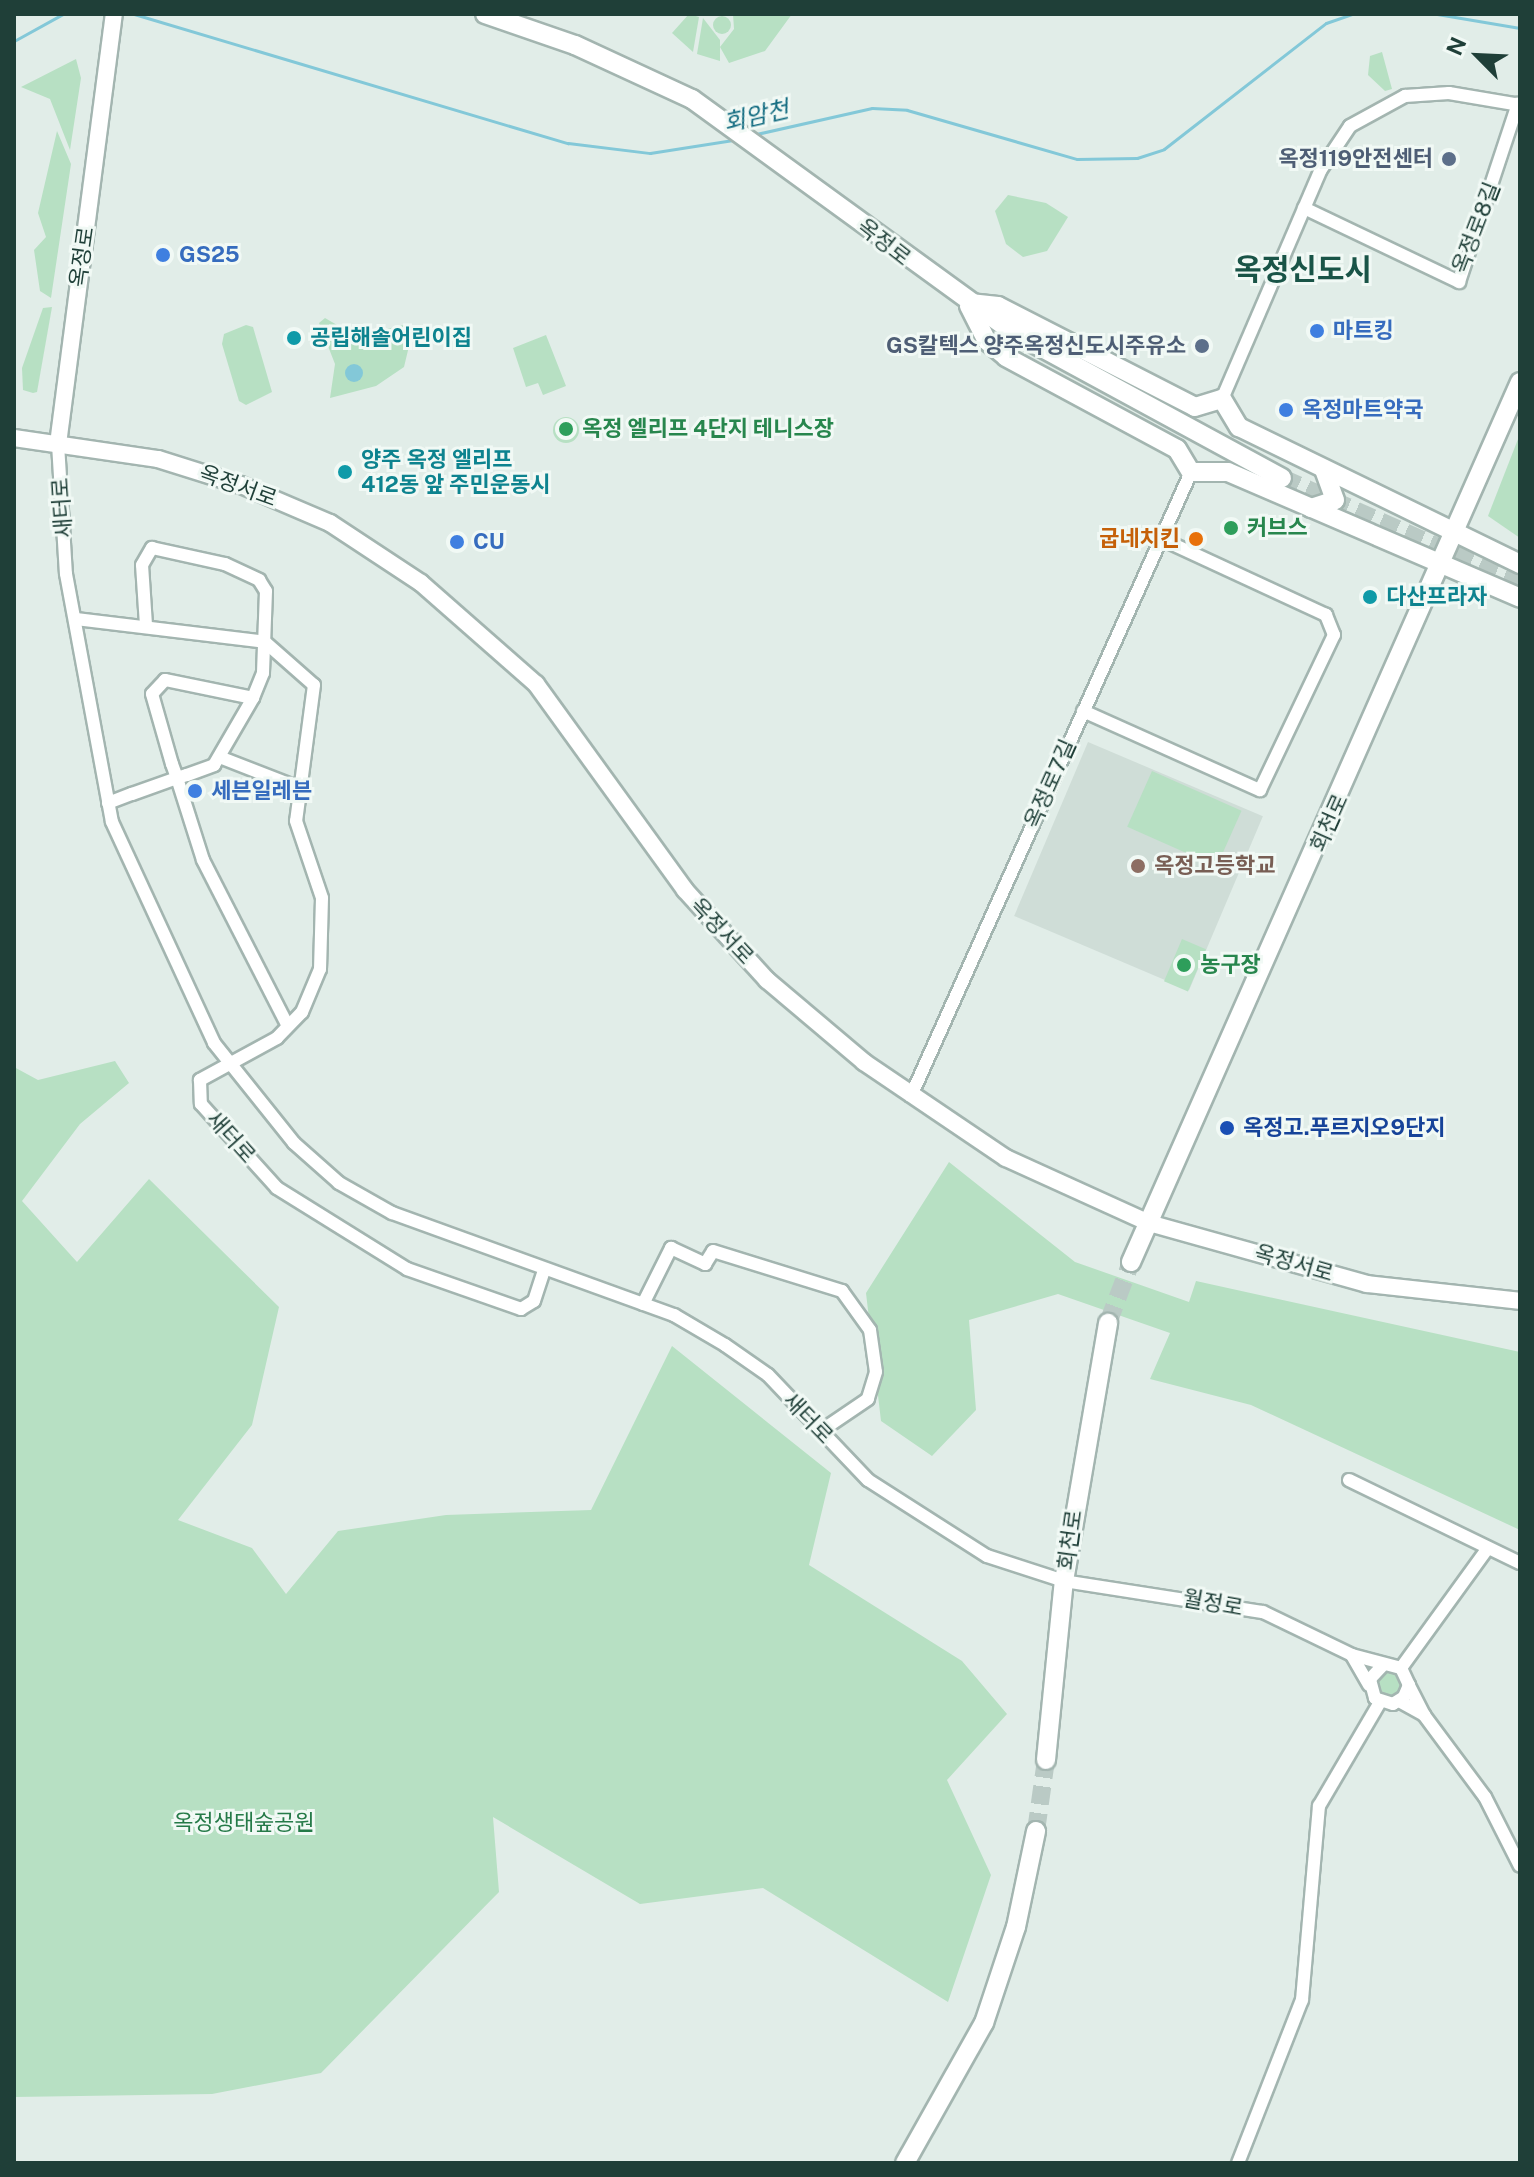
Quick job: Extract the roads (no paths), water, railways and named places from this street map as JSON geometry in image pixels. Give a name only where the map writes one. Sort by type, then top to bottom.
[{"type":"main road","name":"옥정로","points":[[485,14],[575,45],[692,99],[796,173],[967,303],[1282,478]]},
{"type":"main road","points":[[967,303],[998,306],[1457,538],[1520,564]]},
{"type":"main road","points":[[967,303],[986,340],[1006,357],[1177,449],[1520,598]]},
{"type":"main road","name":"회천로","points":[[1131,1262],[1457,538],[1520,382]]},
{"type":"main road","points":[[1195,407],[1222,399],[1239,427]]},
{"type":"main road","points":[[1177,449],[1191,472],[1228,472]]},
{"type":"main road","points":[[1308,507],[1323,509],[1335,500],[1324,469]]},
{"type":"main road","name":"회천로","points":[[1046,1760],[1064,1581],[1108,1323]]},
{"type":"main road","points":[[905,2163],[984,2023],[1016,1927],[1036,1831]]},
{"type":"street","name":"옥정로","points":[[58,444],[114,14]]},
{"type":"street","name":"옥정로8길","points":[[1222,399],[1304,208],[1334,146],[1387,102],[1449,93],[1519,105],[1459,282],[1304,208]]},
{"type":"street","name":"옥정서로","points":[[14,438],[158,459],[282,501],[381,554],[453,606],[566,720],[718,929],[767,980],[911,1096],[1006,1158],[1149,1223],[1367,1284],[1520,1301]]},
{"type":"street","name":"새터로","points":[[58,444],[76,619],[108,803],[140,895],[228,1064],[294,1143],[339,1183],[466,1245],[643,1304],[736,1353],[821,1431],[868,1480],[921,1519],[987,1556],[1064,1581]]},
{"type":"street","name":"옥정로7길","points":[[911,1096],[1191,472]]},
{"type":"street","points":[[1083,711],[1260,790],[1334,635],[1326,615],[1159,538]]},
{"type":"street","points":[[108,803],[222,758],[253,698],[265,642],[266,591],[259,580],[160,546],[142,565],[146,625]]},
{"type":"street","points":[[76,619],[146,625],[265,642]]},
{"type":"street","name":"새터로","points":[[265,642],[314,685],[296,821],[322,898],[326,937],[313,992],[288,1026],[195,1085],[201,1104],[277,1188],[313,1215],[407,1269],[521,1309],[534,1301],[544,1270]]},
{"type":"street","points":[[253,698],[179,682],[156,685],[154,704],[213,884],[288,1026]]},
{"type":"street","points":[[222,758],[299,788]]},
{"type":"street","points":[[643,1304],[671,1248],[705,1264],[713,1251],[842,1291],[870,1330],[876,1372],[868,1399],[821,1431]]},
{"type":"street","points":[[1349,1480],[1520,1563]]},
{"type":"street","points":[[1401,1668],[1487,1549]]},
{"type":"street","name":"월정로","points":[[1064,1581],[1263,1612],[1352,1655],[1383,1665]]},
{"type":"street","points":[[1352,1655],[1380,1702]]},
{"type":"street","points":[[1369,1685],[1383,1665],[1401,1668]]},
{"type":"street","points":[[1401,1668],[1424,1715],[1485,1797],[1520,1866]]},
{"type":"street","points":[[1399,1701],[1409,1685]]},
{"type":"street","points":[[1380,1702],[1399,1701],[1424,1715]]},
{"type":"street","points":[[1238,2163],[1302,2000],[1319,1806],[1380,1702]]},
{"type":"water","points":[[350,364],[358,364],[363,373],[361,380],[350,382],[345,377],[345,369]]},
{"type":"waterway","name":"회암천","points":[[14,41],[63,14]]},
{"type":"waterway","name":"회암천","points":[[134,14],[568,143],[650,153],[733,140]]},
{"type":"waterway","name":"회암천","points":[[752,135],[872,108],[907,110],[1077,159],[1137,158],[1164,149],[1326,23],[1352,14]]},
{"type":"waterway","name":"회암천","points":[[1437,14],[1520,28]]},
{"type":"tunnel","points":[[1282,478],[1520,583]]},
{"type":"tunnel","points":[[1108,1323],[1131,1262]]},
{"type":"tunnel","points":[[1036,1831],[1046,1760]]},
{"type":"place","name":"옥정119안전센터","points":[[1449,159]]},
{"type":"place","name":"GS25","points":[[163,255]]},
{"type":"place","name":"마트킹","points":[[1317,331]]},
{"type":"place","name":"공립해솔어린이집","points":[[294,338]]},
{"type":"place","name":"GS칼텍스 양주옥정신도시주유소","points":[[1202,346]]},
{"type":"place","name":"옥정마트약국","points":[[1286,410]]},
{"type":"place","name":"옥정 엘리프 4단지 테니스장","points":[[566,429]]},
{"type":"place","name":"양주 옥정 엘리프 412동 앞 주민운동시","points":[[345,472]]},
{"type":"place","name":"커브스","points":[[1231,528]]},
{"type":"place","name":"굽네치킨","points":[[1196,539]]},
{"type":"place","name":"CU","points":[[457,542]]},
{"type":"place","name":"다산프라자","points":[[1370,597]]},
{"type":"place","name":"세븐일레븐","points":[[195,791]]},
{"type":"place","name":"옥정고등학교","points":[[1138,866]]},
{"type":"place","name":"농구장","points":[[1184,965]]},
{"type":"place","name":"옥정고.푸르지오9단지","points":[[1227,1128]]},
{"type":"district","name":"옥정신도시","points":[[1303,269]]},
{"type":"park label","name":"옥정생태숲공원","points":[[244,1823]]}]
